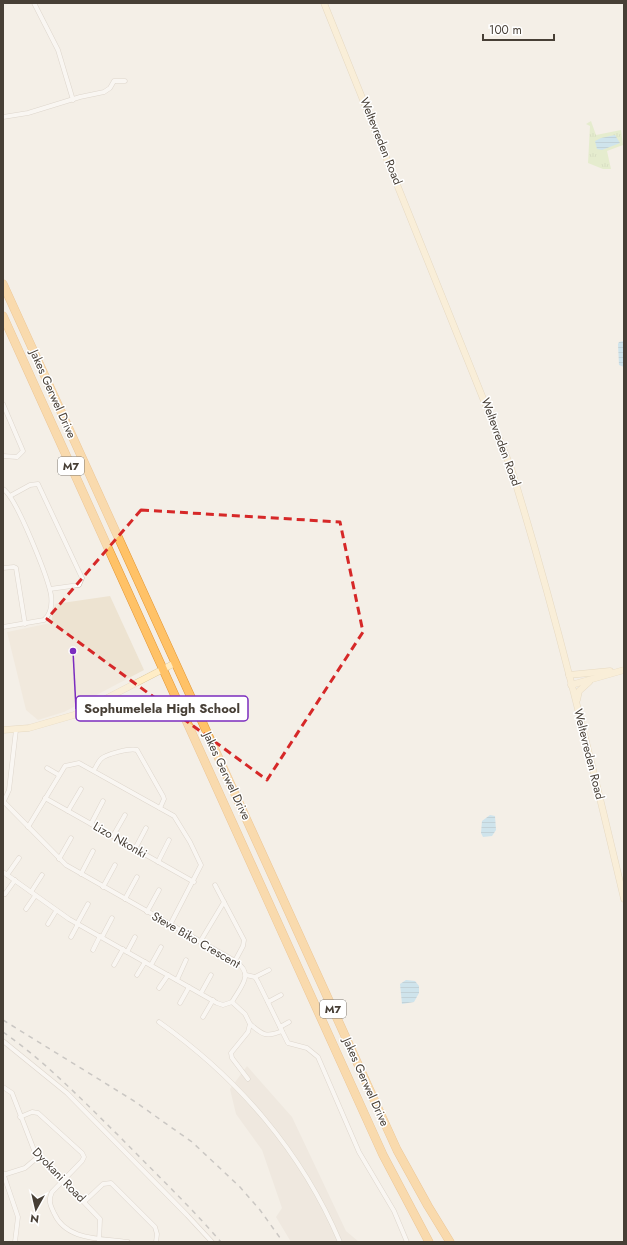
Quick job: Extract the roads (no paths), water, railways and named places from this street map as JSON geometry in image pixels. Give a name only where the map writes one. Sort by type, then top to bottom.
[{"type":"highway","name":"Jakes Gerwel Drive","points":[[3,284],[397,1150],[450,1242]]},
{"type":"highway","name":"Jakes Gerwel Drive","points":[[3,316],[383,1155],[429,1242]]},
{"type":"street","points":[[34,3],[58,50],[73,100]]},
{"type":"street","name":"Weltevreden Road","points":[[324,3],[512,468],[572,685],[624,899]]},
{"type":"street","points":[[3,117],[28,113],[107,91],[114,81],[125,81]]},
{"type":"street","points":[[3,404],[23,451],[17,457],[3,456]]},
{"type":"street","points":[[10,496],[30,485],[38,484],[82,578],[79,585],[50,589]]},
{"type":"street","points":[[3,489],[10,496],[42,564],[50,589],[51,608],[47,618],[39,622],[3,627]]},
{"type":"street","points":[[3,568],[14,566],[16,568],[25,624]]},
{"type":"street","points":[[3,730],[16,730],[47,724],[74,715],[175,663]]},
{"type":"street","points":[[569,675],[621,671]]},
{"type":"street","points":[[572,685],[621,671]]},
{"type":"street","points":[[576,703],[579,691],[594,679]]},
{"type":"street","name":"Steve Biko Crescent","points":[[16,730],[8,790],[3,803],[59,859],[103,887],[242,966],[246,975],[232,1002]]},
{"type":"street","points":[[94,770],[101,759],[105,756],[130,749],[137,750],[164,796],[160,808]]},
{"type":"street","points":[[28,827],[65,766],[77,763],[94,770],[176,817],[200,860],[201,867],[170,925]]},
{"type":"street","points":[[47,768],[59,775]]},
{"type":"street","points":[[68,811],[80,789]]},
{"type":"street","name":"Lizo Nkonki","points":[[46,798],[194,882]]},
{"type":"street","points":[[91,824],[103,801]]},
{"type":"street","points":[[113,836],[125,815]]},
{"type":"street","points":[[135,849],[146,828]]},
{"type":"street","points":[[59,859],[71,838]]},
{"type":"street","points":[[158,862],[168,840]]},
{"type":"street","points":[[81,874],[93,851]]},
{"type":"street","points":[[7,875],[19,858]]},
{"type":"street","points":[[103,887],[115,865]]},
{"type":"street","points":[[3,872],[35,896],[78,924],[213,1000],[223,1005],[232,1002],[245,1014],[250,1024],[262,1034],[276,1033],[290,1022]]},
{"type":"street","points":[[31,892],[42,875]]},
{"type":"street","points":[[125,899],[137,877]]},
{"type":"street","points":[[5,894],[15,880]]},
{"type":"street","points":[[215,885],[244,940],[243,946],[235,961]]},
{"type":"street","points":[[147,912],[159,890]]},
{"type":"street","points":[[26,909],[35,896]]},
{"type":"street","points":[[200,942],[224,902]]},
{"type":"street","points":[[71,937],[88,904]]},
{"type":"street","points":[[48,924],[56,910]]},
{"type":"street","points":[[93,950],[112,918]]},
{"type":"street","points":[[114,965],[135,937]]},
{"type":"street","points":[[152,966],[161,947]]},
{"type":"street","points":[[177,980],[186,960]]},
{"type":"street","points":[[137,975],[145,962]]},
{"type":"street","points":[[246,975],[255,977],[269,970]]},
{"type":"street","points":[[159,988],[168,974]]},
{"type":"street","points":[[201,993],[211,975]]},
{"type":"street","points":[[255,977],[288,1043],[307,1048],[318,1057],[359,1152],[394,1211],[407,1242]]},
{"type":"street","points":[[180,1003],[189,987]]},
{"type":"street","points":[[268,1002],[280,995]]},
{"type":"street","points":[[203,1017],[213,1000]]},
{"type":"street","points":[[159,1022],[191,1046],[252,1103],[288,1149],[309,1181],[329,1216],[340,1242]]},
{"type":"street","points":[[248,1079],[232,1058],[231,1054],[248,1032],[250,1024]]},
{"type":"street","points":[[3,1041],[67,1094],[212,1242]]},
{"type":"street","name":"Dyokani Road","points":[[3,1087],[12,1093],[30,1144],[39,1156],[64,1180],[100,1219],[100,1240]]},
{"type":"street","points":[[20,1117],[32,1112],[38,1113],[82,1153],[84,1157],[82,1161],[52,1192],[49,1198],[56,1218],[69,1231],[78,1236],[100,1240],[128,1242]]},
{"type":"street","points":[[15,1242],[18,1217],[3,1174],[28,1166],[39,1156]]},
{"type":"street","points":[[85,1202],[103,1184],[111,1183],[155,1227],[157,1234],[156,1242]]},
{"type":"water","points":[[615,135],[620,143],[602,150],[597,149],[595,141]]},
{"type":"water","points":[[624,341],[624,367],[619,365],[618,344],[619,342]]},
{"type":"water","points":[[490,815],[495,816],[496,830],[492,836],[483,837],[481,833],[482,821]]},
{"type":"water","points":[[406,980],[415,981],[419,986],[419,993],[414,1002],[402,1004],[400,984]]},
{"type":"railway","points":[[3,1020],[134,1101],[192,1142],[240,1187],[260,1210],[283,1242]]},
{"type":"railway","points":[[3,1032],[34,1056],[77,1095],[171,1188],[221,1242]]},
{"type":"place","name":"Sophumelela High School","points":[[73,651]]}]
